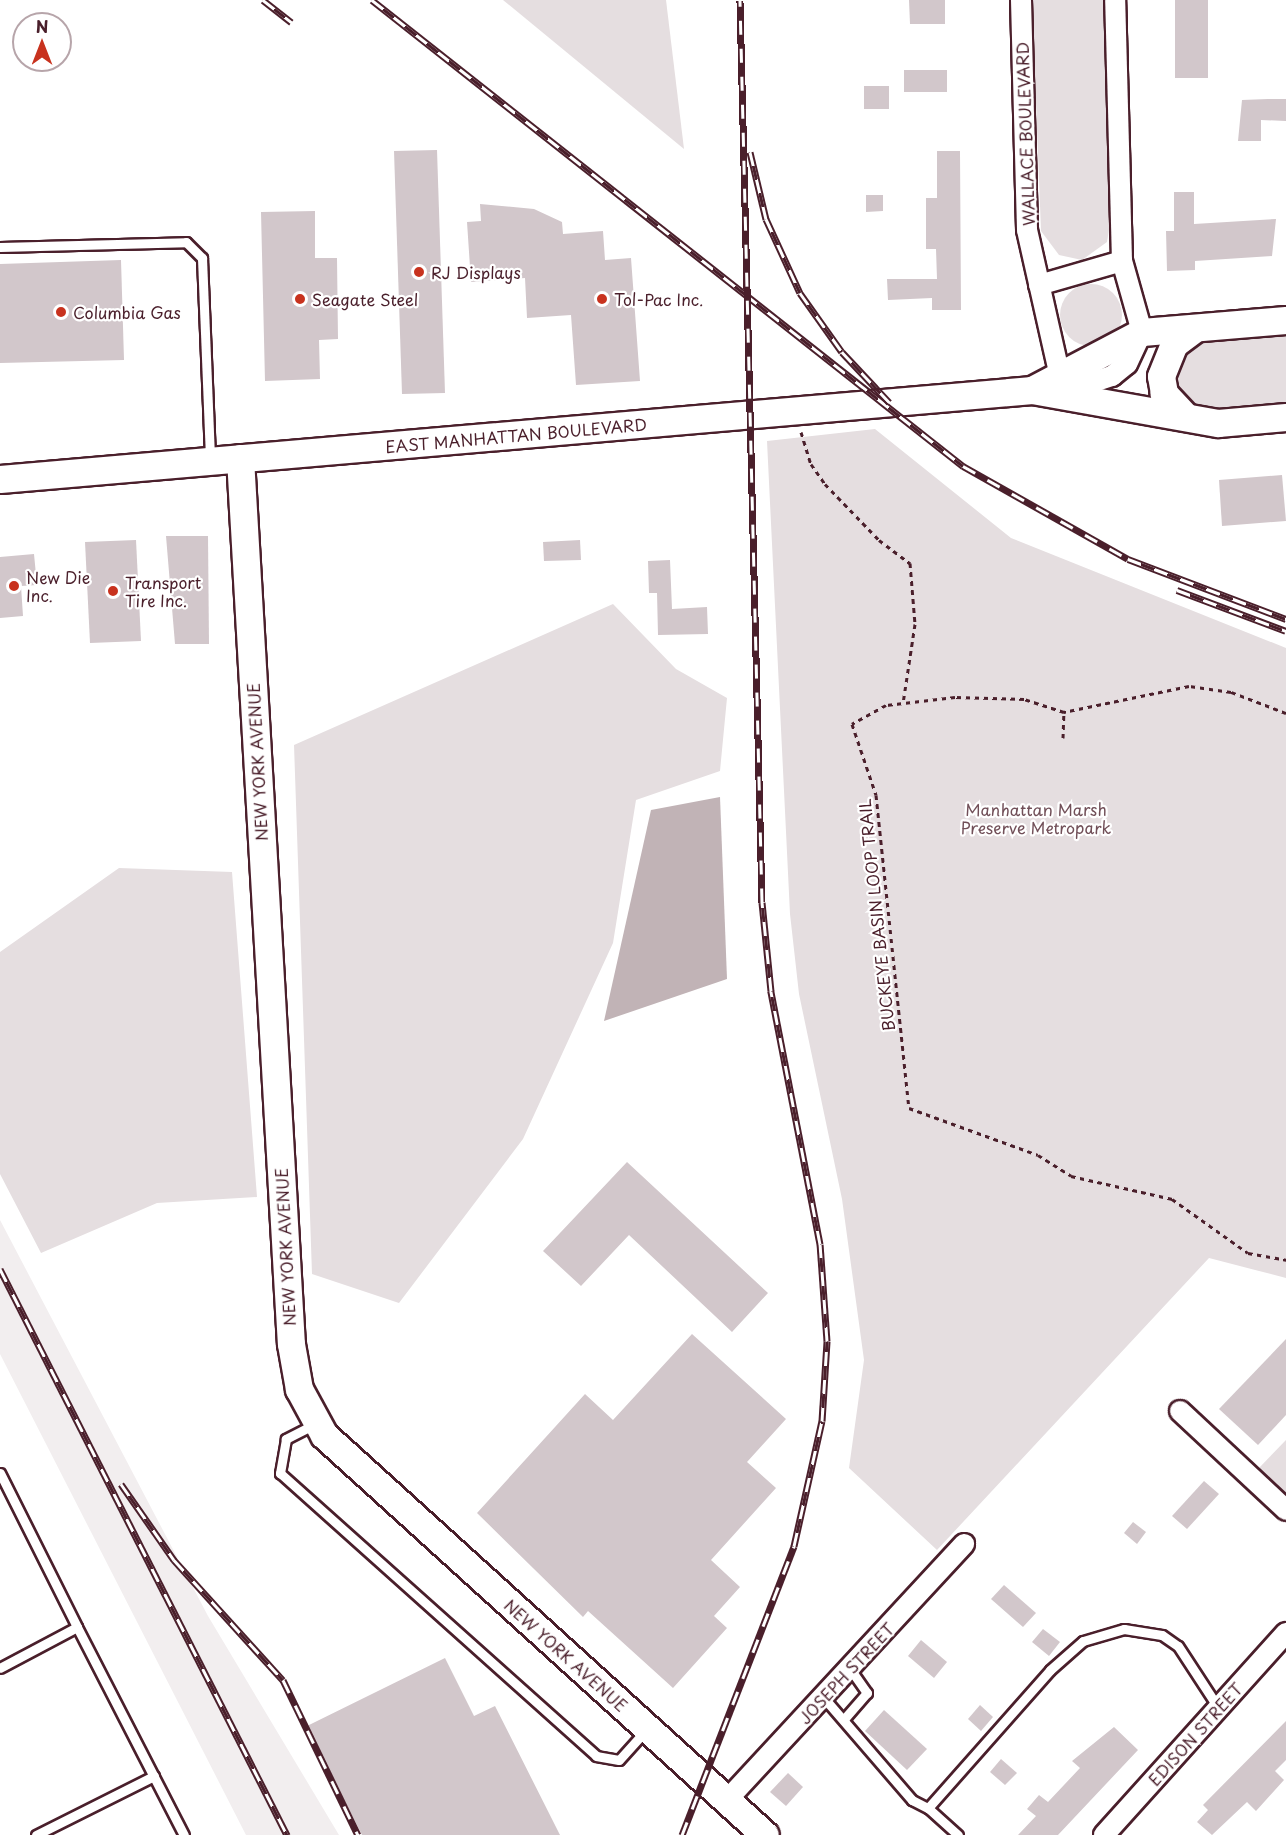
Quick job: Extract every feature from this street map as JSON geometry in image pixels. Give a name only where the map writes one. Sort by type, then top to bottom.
[{"type":"street","name":"WALLACE BOULEVARD","points":[[1021,0],[1027,230],[1039,285],[1049,385]]},
{"type":"street","points":[[1115,0],[1122,261],[1142,332]]},
{"type":"street","points":[[1039,285],[1122,261]]},
{"type":"street","name":"EAST MANHATTAN BOULEVARD","points":[[1049,385],[1142,332],[1286,320]]},
{"type":"street","points":[[1186,417],[1164,393],[1161,376],[1174,344],[1195,328]]},
{"type":"street","name":"EAST MANHATTAN BOULEVARD","points":[[0,479],[796,410],[1049,385],[1218,423],[1286,417]]},
{"type":"street","name":"NEW YORK AVENUE","points":[[240,458],[291,1344],[299,1389],[317,1423],[765,1835]]},
{"type":"street","points":[[1180,1412],[1286,1510]]},
{"type":"street","name":"JOSEPH STREET","points":[[727,1800],[824,1698],[964,1544]]},
{"type":"street","name":"EDISON STREET","points":[[1104,1835],[1286,1633]]},
{"type":"lane","points":[[0,247],[186,242],[202,258],[210,461]]},
{"type":"lane","points":[[317,1423],[286,1439],[280,1473],[596,1756],[619,1760],[647,1728]]},
{"type":"lane","points":[[0,1473],[184,1835]]},
{"type":"lane","points":[[0,1668],[77,1627]]},
{"type":"lane","points":[[928,1808],[1050,1670],[1083,1641],[1102,1634],[1124,1629],[1162,1635],[1178,1646],[1219,1709]]},
{"type":"lane","points":[[844,1719],[867,1693],[850,1669]]},
{"type":"lane","points":[[824,1698],[912,1800],[928,1808],[957,1835]]},
{"type":"lane","points":[[36,1835],[154,1776]]},
{"type":"path","points":[[796,410],[811,464],[825,484],[879,540],[910,563],[915,624],[903,703]]},
{"type":"path","name":"BUCKEYE BASIN LOOP TRAIL","points":[[1286,713],[1231,693],[1189,686],[1064,712],[1024,699],[903,703],[886,705],[852,724],[876,795],[909,1108],[1038,1155],[1071,1176],[1172,1199],[1248,1253],[1286,1260]]},
{"type":"path","points":[[1063,738],[1064,712]]},
{"type":"shaded area","points":[[720,797],[727,979],[604,1021],[651,810]]},
{"type":"shaded area","points":[[0,1220],[208,1616],[339,1835],[246,1835],[0,1354]]},
{"type":"green space","points":[[503,0],[666,0],[684,149]]},
{"type":"green space","points":[[1032,0],[1107,0],[1112,212],[1107,242],[1082,260],[1059,255],[1041,231]]},
{"type":"green space","points":[[1091,284],[1103,286],[1113,293],[1120,303],[1122,315],[1120,327],[1113,337],[1103,344],[1091,346],[1079,344],[1069,337],[1062,327],[1060,315],[1062,303],[1069,293],[1079,286]]},
{"type":"green space","points":[[1286,332],[1286,405],[1196,410],[1173,393],[1176,353],[1199,341]]},
{"type":"green space","name":"Manhattan Marsh Preserve Metropark","points":[[875,429],[1011,538],[1286,648],[1286,1278],[1209,1258],[937,1550],[849,1468],[864,1360],[842,1199],[799,994],[790,914],[767,441]]},
{"type":"green space","points":[[613,604],[676,669],[727,698],[720,771],[636,800],[613,943],[523,1139],[399,1303],[312,1274],[294,745]]},
{"type":"green space","points":[[119,868],[232,872],[257,1197],[157,1203],[41,1253],[0,1174],[0,952]]},
{"type":"green space","points":[[1286,1440],[1286,1496],[1258,1469]]},
{"type":"building","points":[[909,0],[945,0],[945,24],[910,24]]},
{"type":"building","points":[[1175,0],[1208,0],[1208,78],[1175,78]]},
{"type":"building","points":[[904,70],[947,70],[947,92],[904,92]]},
{"type":"building","points":[[864,86],[889,86],[889,109],[864,109]]},
{"type":"building","points":[[1286,99],[1286,121],[1261,120],[1261,141],[1238,141],[1242,100]]},
{"type":"building","name":"RJ Displays","points":[[437,150],[445,393],[402,394],[394,151]]},
{"type":"building","points":[[937,151],[960,151],[961,310],[932,310],[932,298],[888,300],[887,279],[937,279],[936,249],[926,249],[926,198],[937,198]]},
{"type":"building","points":[[1174,192],[1194,192],[1194,224],[1276,219],[1272,256],[1195,261],[1195,270],[1167,271],[1166,231],[1174,231]]},
{"type":"building","points":[[866,195],[883,195],[883,211],[866,212]]},
{"type":"building","name":"Tol-Pac Inc.","points":[[480,204],[534,209],[562,222],[563,234],[603,231],[605,260],[631,258],[640,381],[576,385],[571,315],[527,318],[525,278],[471,282],[467,222],[481,221]]},
{"type":"building","name":"Seagate Steel","points":[[315,211],[315,258],[337,258],[338,339],[319,340],[320,379],[265,381],[261,212]]},
{"type":"building","name":"Columbia Gas","points":[[121,260],[124,360],[0,363],[0,264]]},
{"type":"building","points":[[1282,475],[1286,521],[1222,526],[1219,480]]},
{"type":"building","name":"Transport Tire Inc.","points":[[166,536],[208,536],[209,644],[175,644]]},
{"type":"building","name":"Transport Tire Inc.","points":[[136,540],[141,641],[90,643],[85,542]]},
{"type":"building","points":[[580,540],[581,560],[544,561],[543,542]]},
{"type":"building","name":"New Die Inc.","points":[[34,554],[37,585],[21,586],[23,616],[0,618],[0,557]]},
{"type":"building","points":[[670,560],[672,609],[707,607],[708,634],[658,635],[657,593],[649,593],[648,561]]},
{"type":"building","points":[[627,1162],[768,1293],[732,1332],[629,1235],[581,1286],[543,1251]]},
{"type":"building","points":[[692,1334],[786,1419],[747,1462],[776,1488],[711,1560],[740,1587],[714,1616],[727,1628],[673,1688],[588,1611],[583,1617],[477,1513],[585,1394],[613,1420]]},
{"type":"building","points":[[1286,1339],[1286,1415],[1258,1445],[1219,1409]]},
{"type":"building","points":[[1204,1481],[1219,1494],[1187,1529],[1172,1516]]},
{"type":"building","points":[[1133,1522],[1146,1532],[1137,1544],[1124,1533]]},
{"type":"building","points":[[1004,1585],[1036,1613],[1023,1627],[991,1599]]},
{"type":"building","points":[[1043,1629],[1060,1642],[1049,1656],[1032,1642]]},
{"type":"building","points":[[921,1640],[947,1662],[934,1678],[908,1656]]},
{"type":"building","points":[[445,1658],[474,1716],[495,1706],[560,1835],[362,1835],[307,1726]]},
{"type":"building","points":[[980,1705],[993,1717],[981,1731],[968,1719]]},
{"type":"building","points":[[884,1710],[927,1749],[907,1770],[865,1731]]},
{"type":"building","points":[[1286,1721],[1286,1760],[1275,1771],[1284,1780],[1256,1811],[1247,1802],[1212,1835],[1197,1822],[1208,1810],[1203,1805]]},
{"type":"building","points":[[1114,1727],[1138,1750],[1058,1835],[1018,1835],[1036,1816],[1027,1809],[1039,1795],[1048,1802],[1080,1768],[1072,1761]]},
{"type":"building","points":[[1001,1759],[1017,1773],[1005,1785],[990,1772]]},
{"type":"building","points":[[788,1773],[803,1787],[786,1806],[770,1792]]},
{"type":"railway","points":[[263,0],[291,22]]},
{"type":"railway","points":[[372,0],[963,466],[1128,559],[1286,619]]},
{"type":"railway","points":[[682,1835],[794,1546],[822,1421],[827,1341],[820,1244],[771,991],[762,902],[740,0]]},
{"type":"railway","points":[[750,152],[766,219],[800,293],[842,352],[889,402]]},
{"type":"railway","points":[[1177,590],[1286,631]]},
{"type":"railway","points":[[0,1269],[287,1835]]},
{"type":"railway","points":[[121,1484],[174,1560],[283,1680],[358,1835]]},
{"type":"place","name":"RJ Displays","points":[[419,272]]},
{"type":"place","name":"Seagate Steel","points":[[300,299]]},
{"type":"place","name":"Tol-Pac Inc.","points":[[602,299]]},
{"type":"place","name":"Columbia Gas","points":[[61,312]]},
{"type":"place","name":"New Die Inc.","points":[[14,586]]},
{"type":"place","name":"Transport Tire Inc.","points":[[113,591]]}]
